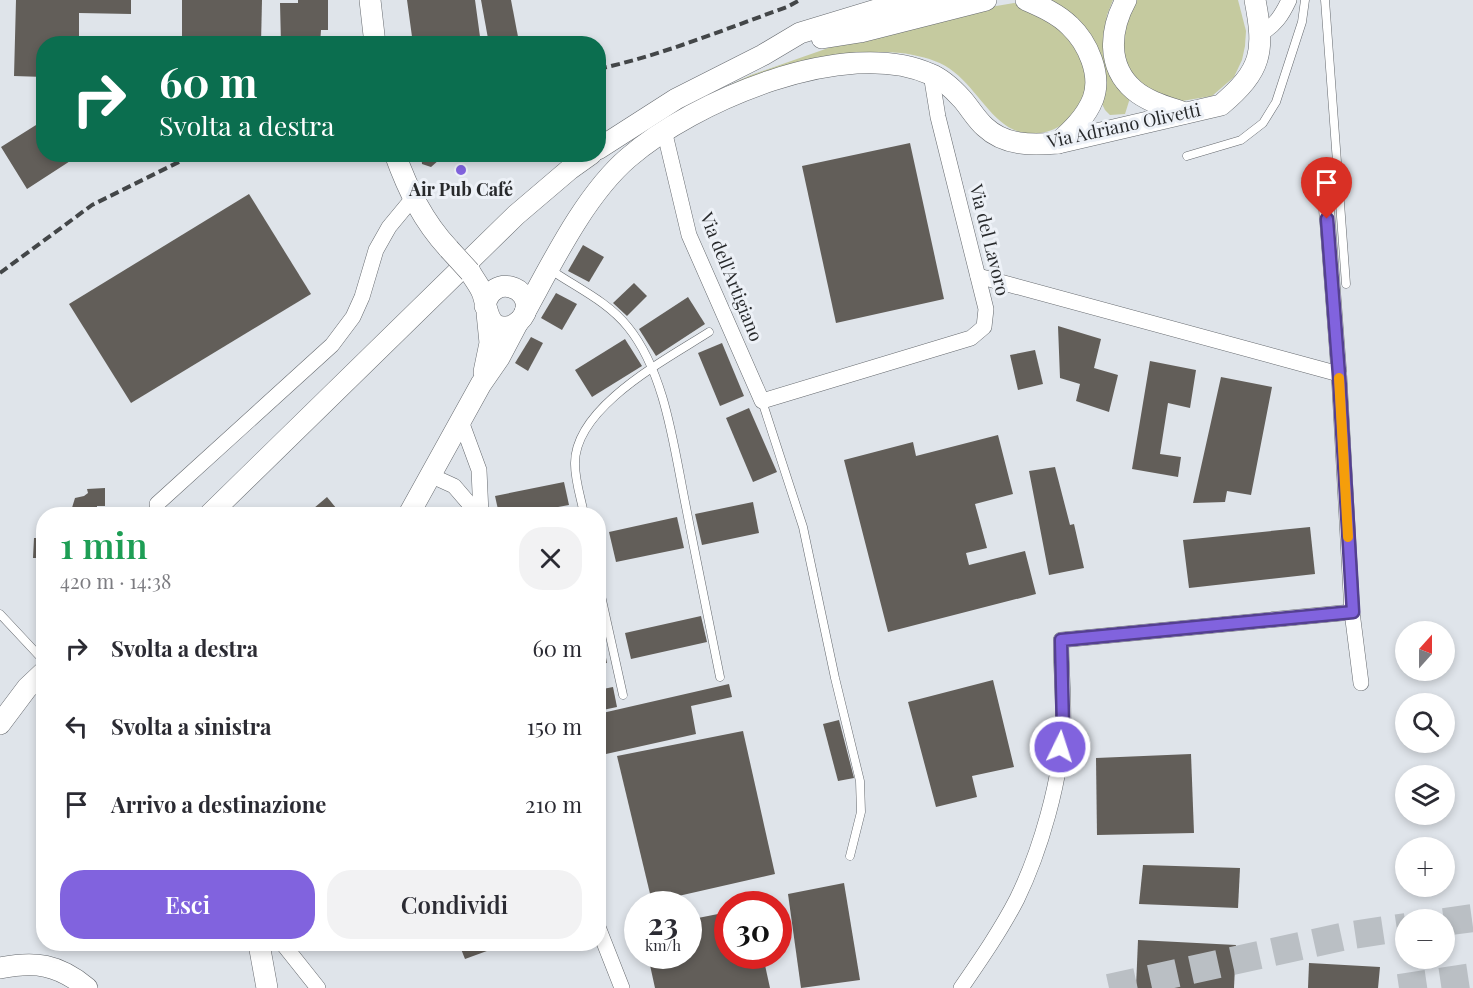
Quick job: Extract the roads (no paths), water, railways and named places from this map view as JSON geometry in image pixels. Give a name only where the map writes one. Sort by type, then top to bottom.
[{"type":"main road","points":[[370,0],[374,36]]},
{"type":"main road","points":[[606,144],[676,99],[763,55],[800,33],[909,0]]},
{"type":"main road","points":[[763,55],[807,40],[950,0]]},
{"type":"main road","points":[[807,40],[860,32],[986,0]]},
{"type":"main road","points":[[1026,0],[1053,12],[1071,27],[1089,53],[1095,77],[1093,98],[1078,125],[1058,143]]},
{"type":"main road","points":[[1126,0],[1113,35],[1114,54],[1121,73],[1134,90],[1161,105],[1185,114]]},
{"type":"main road","name":"Via Adriano Olivetti","points":[[481,384],[499,358],[588,204],[627,158],[664,130],[700,110],[756,85],[812,70],[866,62],[895,63],[931,74],[952,88],[985,127],[999,136],[1016,143],[1031,145],[1058,143],[1221,105],[1242,87],[1255,66],[1260,47],[1260,34],[1255,0]]},
{"type":"main road","points":[[1093,98],[1104,121],[1120,129],[1132,118],[1136,101],[1134,90]]},
{"type":"main road","points":[[398,162],[424,219],[470,272],[483,294],[490,344],[481,384],[413,507]]},
{"type":"main road","points":[[217,507],[516,215],[580,162]]},
{"type":"main road","name":"Via Adriano Olivetti","points":[[507,287],[532,281],[549,269]]},
{"type":"main road","points":[[470,272],[484,281],[507,287],[522,295],[526,306],[522,317],[513,325],[500,326],[490,319],[486,310],[490,294],[507,287]]},
{"type":"main road","points":[[0,724],[36,680]]},
{"type":"main road","points":[[260,951],[267,988]]},
{"type":"main road","points":[[0,968],[18,965],[45,966],[66,972],[87,988]]},
{"type":"street","points":[[1260,34],[1272,28],[1282,15],[1289,0]]},
{"type":"street","name":"Via del Lavoro","points":[[762,401],[971,338],[984,327],[986,309],[938,117],[931,74]]},
{"type":"street","name":"Via dell'Artigiano","points":[[664,130],[689,235],[762,401]]},
{"type":"street","points":[[1324,175],[1353,612],[1360,683]]},
{"type":"street","points":[[157,504],[332,345],[353,317],[362,297],[376,250],[389,227],[413,198]]},
{"type":"street","points":[[978,276],[1339,375]]},
{"type":"street","points":[[461,421],[478,470],[479,507]]},
{"type":"street","points":[[432,476],[454,486],[473,507]]},
{"type":"street","points":[[961,988],[988,951],[1017,897],[1041,838],[1055,784],[1063,728],[1061,640],[1353,612]]},
{"type":"street","points":[[606,947],[622,988]]},
{"type":"street","points":[[289,951],[318,988]]},
{"type":"lane","points":[[1187,156],[1241,140],[1263,123],[1276,102],[1302,22],[1305,0]]},
{"type":"lane","points":[[1325,0],[1346,284]]},
{"type":"lane","points":[[549,269],[597,298],[614,312],[633,335],[651,369],[668,416],[720,677]]},
{"type":"lane","points":[[583,507],[574,463],[582,438],[592,420],[610,400],[651,369],[709,332]]},
{"type":"lane","points":[[762,401],[803,527],[860,782],[861,812],[849,856]]},
{"type":"lane","points":[[0,614],[36,653]]},
{"type":"lane","points":[[606,618],[623,695]]},
{"type":"tunnel","points":[[1455,920],[1473,918]]},
{"type":"tunnel","points":[[1109,988],[1346,936],[1395,929]]},
{"type":"tunnel","points":[[1399,988],[1473,977]]},
{"type":"railway","points":[[606,67],[694,41],[787,7],[800,0]]},
{"type":"railway","points":[[0,273],[92,205],[179,162]]},
{"type":"place","name":"Air Pub Café","points":[[461,170]]}]
